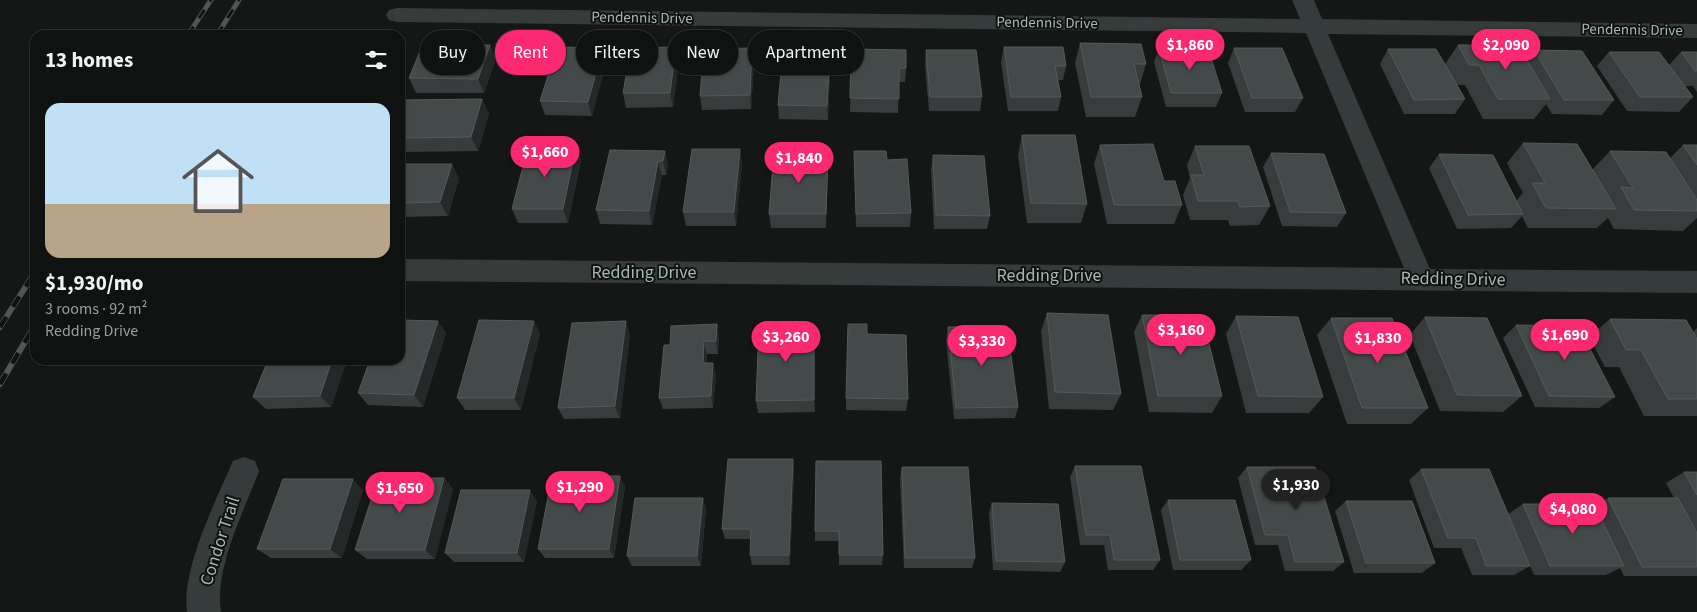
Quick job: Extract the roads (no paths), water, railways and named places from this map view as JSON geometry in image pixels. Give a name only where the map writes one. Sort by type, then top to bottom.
[{"type":"street","points":[[1304,0],[1421,278]]},
{"type":"street","name":"Pendennis Drive","points":[[396,17],[1697,31]]},
{"type":"street","name":"Redding Drive","points":[[405,270],[1697,282]]},
{"type":"street","name":"Condor Trail","points":[[204,612],[201,605],[204,578],[244,471]]},
{"type":"railway","points":[[191,30],[211,0]]},
{"type":"railway","points":[[220,30],[239,0]]},
{"type":"railway","points":[[0,327],[30,280]]},
{"type":"railway","points":[[0,384],[30,333]]}]
